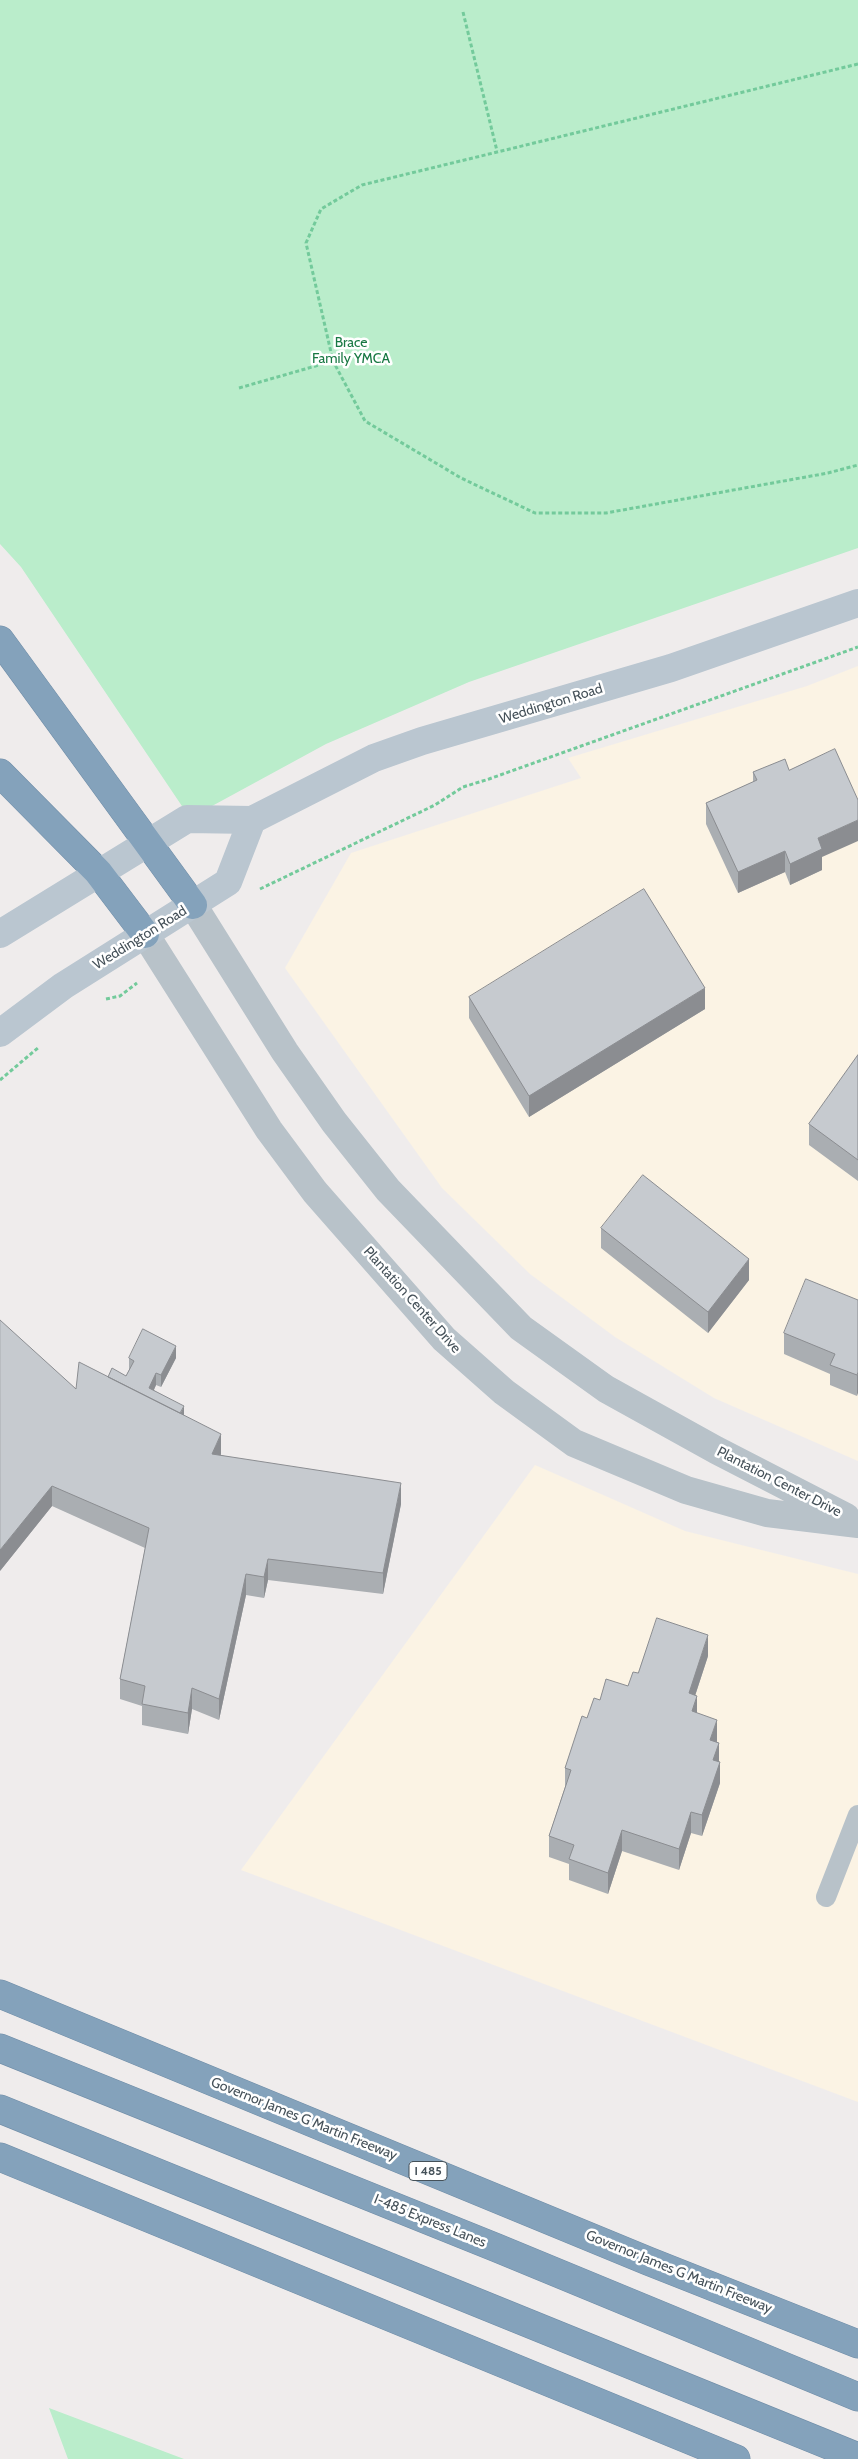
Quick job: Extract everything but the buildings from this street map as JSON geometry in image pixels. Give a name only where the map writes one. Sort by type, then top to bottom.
[{"type":"highway","points":[[0,640],[149,842],[193,905]]},
{"type":"highway","points":[[0,773],[98,872],[145,934]]},
{"type":"highway","name":"Governor James G Martin Freeway","points":[[0,1994],[648,2261],[858,2344]]},
{"type":"highway","name":"I-485 Express Lanes","points":[[0,2048],[497,2248],[858,2397]]},
{"type":"highway","points":[[0,2109],[858,2457]]},
{"type":"highway","points":[[0,2157],[736,2459]]},
{"type":"main road","name":"Weddington Road","points":[[0,934],[187,819],[252,820],[374,758],[671,668],[858,602]]},
{"type":"main road","name":"Weddington Road","points":[[0,1033],[63,986],[228,882],[252,820]]},
{"type":"street","name":"Plantation Center Drive","points":[[193,905],[285,1052],[334,1122],[388,1190],[521,1328],[606,1388],[716,1450],[858,1524]]},
{"type":"street","name":"Plantation Center Drive","points":[[145,934],[269,1130],[315,1192],[444,1339],[504,1392],[574,1443],[686,1490],[767,1513],[858,1524]]},
{"type":"lane","points":[[826,1897],[858,1815]]},
{"type":"path","points":[[463,12],[497,151]]},
{"type":"path","points":[[858,64],[362,185],[321,209],[306,243],[333,361],[365,421],[460,478],[535,513],[606,513],[858,465]]},
{"type":"path","points":[[240,388],[333,361]]},
{"type":"path","points":[[253,892],[436,805],[463,786],[490,779],[858,647]]},
{"type":"path","points":[[103,999],[120,996],[163,964]]},
{"type":"path","points":[[0,1080],[44,1044]]},
{"type":"shaded area","points":[[858,666],[858,1461],[714,1398],[615,1337],[530,1274],[442,1188],[285,968],[351,853],[581,778],[568,758],[807,686]]},
{"type":"shaded area","points":[[535,1465],[685,1531],[858,1574],[858,2102],[241,1870]]},
{"type":"green space","name":"Brace Family YMCA","points":[[0,0],[858,0],[858,548],[469,682],[326,744],[190,818],[21,567],[0,544]]},
{"type":"green space","points":[[49,2408],[184,2459],[68,2459]]}]
